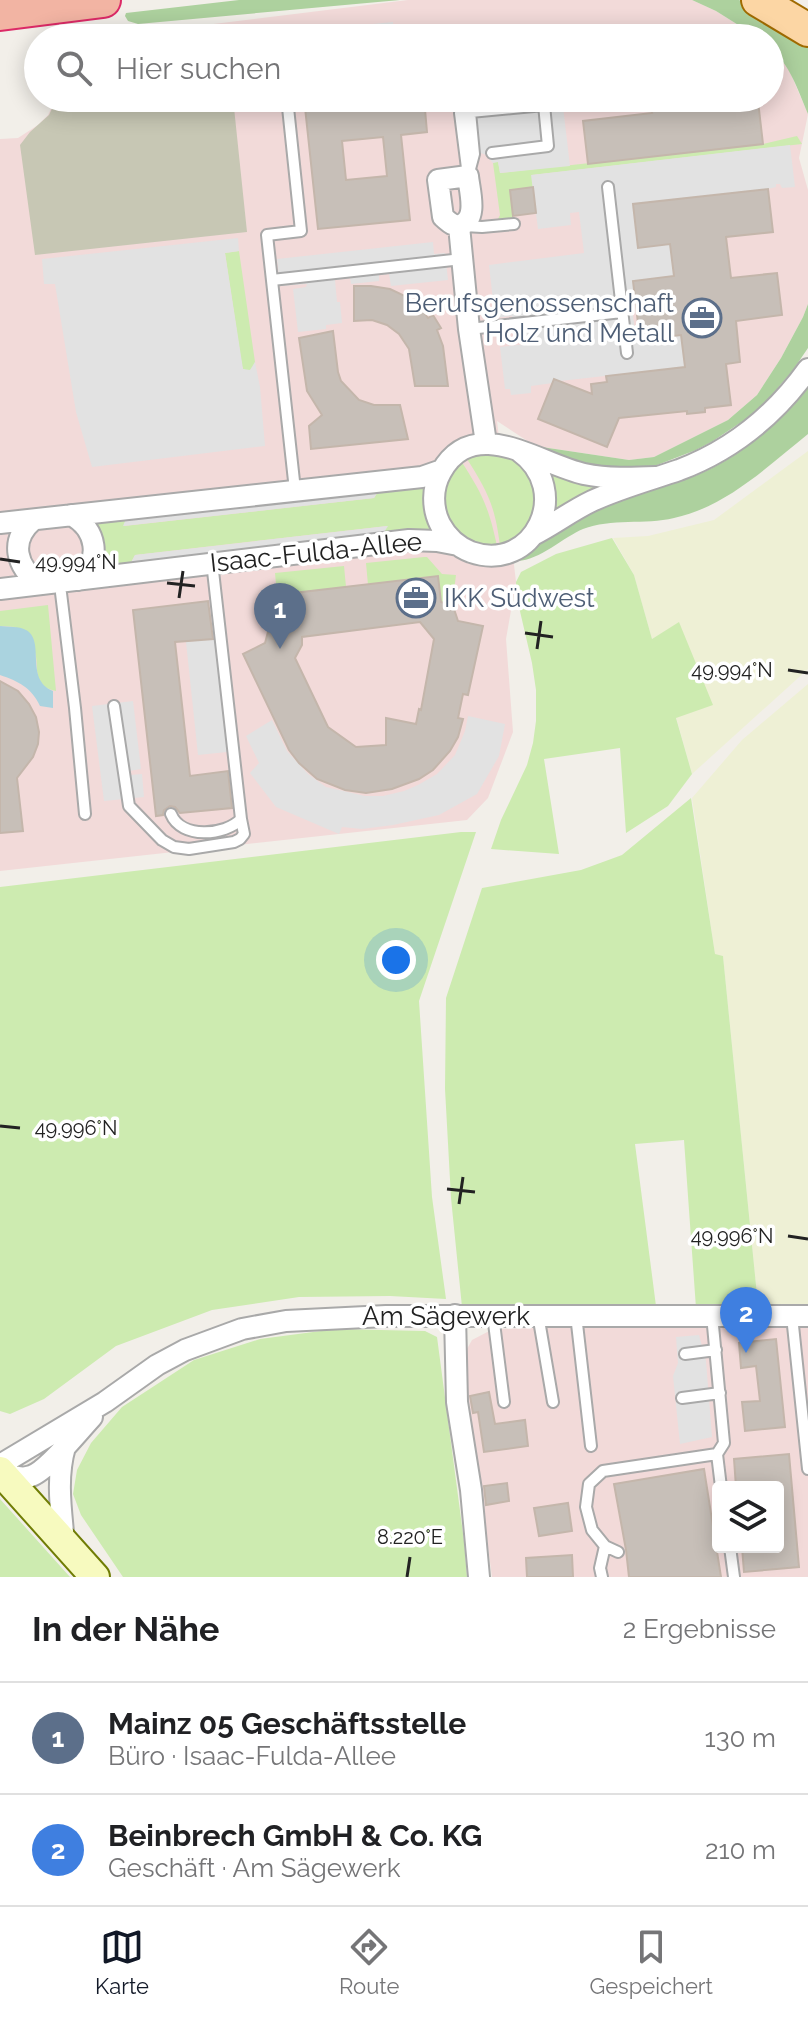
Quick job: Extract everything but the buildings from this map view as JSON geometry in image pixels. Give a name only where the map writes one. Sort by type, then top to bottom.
[{"type":"highway","points":[[0,13],[103,0]]},
{"type":"main road","points":[[761,0],[803,17]]},
{"type":"main road","points":[[0,1468],[95,1577]]},
{"type":"street","points":[[468,176],[472,209],[469,219],[459,226],[443,217],[438,180],[468,176]]},
{"type":"street","points":[[0,523],[422,477],[442,470],[460,452],[486,443],[469,329],[459,226]]},
{"type":"street","name":"Isaac-Fulda-Allee","points":[[0,589],[409,540],[437,541],[458,545],[477,554],[497,555],[514,550],[533,535],[592,501],[679,470],[711,455],[747,432],[778,405],[808,369]]},
{"type":"street","name":"Isaac-Fulda-Allee","points":[[486,443],[503,445],[587,475],[656,477]]},
{"type":"street","points":[[519,451],[536,467],[546,493],[544,515],[533,535]]},
{"type":"street","name":"Isaac-Fulda-Allee","points":[[442,470],[435,491],[435,508],[442,529],[458,545]]},
{"type":"street","points":[[71,515],[86,525],[94,547],[90,566],[79,580]]},
{"type":"street","points":[[33,520],[22,535],[19,553],[26,571],[40,584]]},
{"type":"street","points":[[455,1315],[457,1402],[471,1490],[479,1577]]},
{"type":"street","name":"Am Sägewerk","points":[[105,1402],[50,1462],[33,1476],[16,1477],[0,1468],[105,1402],[157,1365],[185,1350],[242,1329],[327,1317],[800,1316]]},
{"type":"street","points":[[64,1542],[59,1487],[65,1446]]},
{"type":"lane","points":[[288,112],[301,231],[267,235],[295,490]]},
{"type":"lane","points":[[468,176],[460,113],[470,112]]},
{"type":"lane","points":[[492,153],[548,146],[545,112]]},
{"type":"lane","points":[[608,187],[627,353]]},
{"type":"lane","points":[[459,226],[514,224]]},
{"type":"lane","points":[[272,280],[462,259]]},
{"type":"lane","points":[[469,329],[622,312]]},
{"type":"lane","points":[[114,706],[129,806],[162,840],[174,847],[189,849],[240,839],[244,834],[212,562]]},
{"type":"lane","points":[[61,593],[85,814]]},
{"type":"lane","points":[[171,814],[179,826],[202,832],[233,826],[241,819]]},
{"type":"lane","points":[[493,1315],[504,1402]]},
{"type":"lane","points":[[540,1315],[553,1402]]},
{"type":"lane","points":[[576,1315],[591,1446]]},
{"type":"lane","points":[[712,1315],[724,1443],[717,1454],[720,1481]]},
{"type":"lane","points":[[800,1316],[808,1469]]},
{"type":"lane","points":[[685,1354],[716,1350]]},
{"type":"lane","points":[[682,1398],[720,1393]]},
{"type":"lane","points":[[618,1552],[605,1546],[592,1530],[586,1507],[589,1484],[603,1471],[717,1454]]},
{"type":"lane","points":[[602,1577],[600,1568],[605,1546]]},
{"type":"lane","points":[[731,1553],[734,1577]]},
{"type":"shaded area","points":[[408,0],[692,0],[737,24],[213,24]]},
{"type":"shaded area","points":[[784,63],[790,72],[808,114],[799,158],[808,190],[808,304],[781,358],[757,395],[728,420],[654,457],[629,460],[535,446],[497,421],[516,582],[506,639],[513,732],[488,798],[467,820],[0,871],[0,139],[18,138],[49,112],[784,112]]},
{"type":"shaded area","points":[[50,112],[234,112],[247,232],[35,255],[20,145]]},
{"type":"shaded area","points":[[474,112],[564,112],[570,166],[500,173],[498,162],[493,163],[478,152]]},
{"type":"shaded area","points":[[790,145],[795,187],[782,188],[776,184],[776,187],[768,189],[633,205],[638,248],[670,244],[675,285],[630,292],[635,331],[680,327],[685,367],[560,381],[554,379],[553,383],[531,386],[531,393],[511,395],[510,389],[505,389],[500,347],[527,344],[526,332],[514,332],[512,316],[495,318],[489,265],[584,253],[579,212],[570,213],[571,225],[538,229],[531,175]]},
{"type":"shaded area","points":[[238,238],[239,251],[225,253],[243,369],[250,370],[255,362],[265,446],[92,467],[76,412],[55,284],[44,284],[42,259]]},
{"type":"shaded area","points":[[433,242],[434,254],[445,253],[448,280],[391,286],[389,274],[379,275],[379,281],[351,284],[350,278],[335,280],[342,323],[326,325],[326,329],[298,332],[293,289],[306,287],[307,284],[280,286],[277,259]]},
{"type":"shaded area","points":[[808,451],[808,669],[692,774],[676,717],[712,705],[679,623],[652,639],[634,575],[613,538],[648,536],[714,520]]},
{"type":"shaded area","points":[[383,484],[374,498],[123,526],[128,514]]},
{"type":"shaded area","points":[[388,526],[379,540],[127,570],[135,555]]},
{"type":"shaded area","points":[[215,639],[227,752],[198,755],[186,642]]},
{"type":"shaded area","points":[[808,684],[808,1306],[758,1305],[723,956],[715,955],[692,798],[742,740]]},
{"type":"shaded area","points":[[133,701],[141,769],[129,771],[130,775],[142,774],[144,797],[104,801],[92,706]]},
{"type":"shaded area","points":[[468,716],[505,724],[499,756],[477,794],[439,815],[362,829],[342,827],[339,834],[276,807],[250,773],[259,763],[246,736],[272,720],[287,751],[308,774],[326,787],[365,796],[404,791],[437,774],[455,755]]},
{"type":"shaded area","points":[[678,1325],[808,1327],[808,1577],[492,1577],[463,1356],[472,1340],[493,1329]]},
{"type":"shaded area","points":[[699,1335],[706,1361],[712,1437],[680,1444],[673,1376],[678,1363],[676,1337]]},
{"type":"green space","points":[[239,0],[400,0],[138,24],[128,21],[125,16],[126,13]]},
{"type":"green space","points":[[692,0],[739,0],[795,29],[808,45],[808,114],[784,64],[784,24],[737,24]]},
{"type":"green space","points":[[797,136],[802,144],[532,175],[533,187],[510,190],[513,218],[498,219],[493,163],[498,161],[500,173],[763,144]]},
{"type":"green space","points":[[239,251],[255,362],[248,371],[242,366],[225,253]]},
{"type":"green space","points":[[808,304],[808,348],[793,370],[765,403],[746,419],[696,450],[634,471],[578,467],[535,446],[629,460],[654,457],[728,420],[757,395],[781,358]]},
{"type":"green space","points":[[808,388],[808,434],[729,495],[693,513],[674,518],[583,529],[529,559],[512,560],[583,512],[687,479],[721,464],[769,429]]},
{"type":"green space","points":[[473,452],[516,457],[540,493],[526,534],[500,546],[489,498],[465,456]]},
{"type":"green space","points":[[461,461],[484,501],[497,546],[468,544],[444,518],[443,483]]},
{"type":"green space","points":[[543,466],[614,482],[552,519]]},
{"type":"green space","points":[[430,481],[437,531],[379,540],[387,526],[135,555],[127,570],[102,566],[96,517],[128,514],[124,526],[374,498],[383,484]]},
{"type":"green space","points":[[612,538],[634,575],[652,639],[679,622],[713,705],[676,718],[692,774],[668,806],[626,833],[620,748],[544,759],[559,854],[491,849],[527,765],[536,721],[536,690],[516,582],[521,572],[556,554]]},
{"type":"green space","points":[[427,557],[442,574],[456,575],[453,598],[445,603],[441,604],[438,577],[368,585],[366,563]]},
{"type":"green space","points":[[344,566],[346,587],[277,595],[275,573]]},
{"type":"green space","points":[[48,605],[56,691],[47,688],[39,679],[35,654],[29,642],[15,627],[0,626],[0,611]]},
{"type":"green space","points":[[691,798],[715,954],[723,956],[758,1305],[696,1308],[684,1140],[635,1144],[656,1306],[462,1307],[451,1198],[445,1089],[446,998],[482,888],[581,870],[622,855]]},
{"type":"green space","points":[[476,832],[419,1001],[432,1197],[446,1299],[299,1297],[212,1310],[116,1346],[44,1399],[10,1414],[0,1411],[0,887]]},
{"type":"green space","points":[[336,1329],[425,1331],[437,1337],[467,1577],[123,1577],[81,1515],[73,1494],[77,1470],[91,1443],[122,1407],[194,1360],[260,1339]]},
{"type":"green space","points":[[0,1499],[70,1577],[0,1577]]},
{"type":"water","points":[[0,626],[17,627],[32,635],[39,678],[53,691],[53,708],[40,706],[24,686],[0,675]]},
{"type":"place","name":"Berufsgenossenschaft Holz und Metall","points":[[702,318]]},
{"type":"place","name":"IKK Südwest","points":[[416,598]]},
{"type":"place","name":"Mainz 05 Geschäftsstelle","points":[[280,649]]},
{"type":"place","name":"Beinbrech GmbH & Co. KG","points":[[746,1353]]}]
